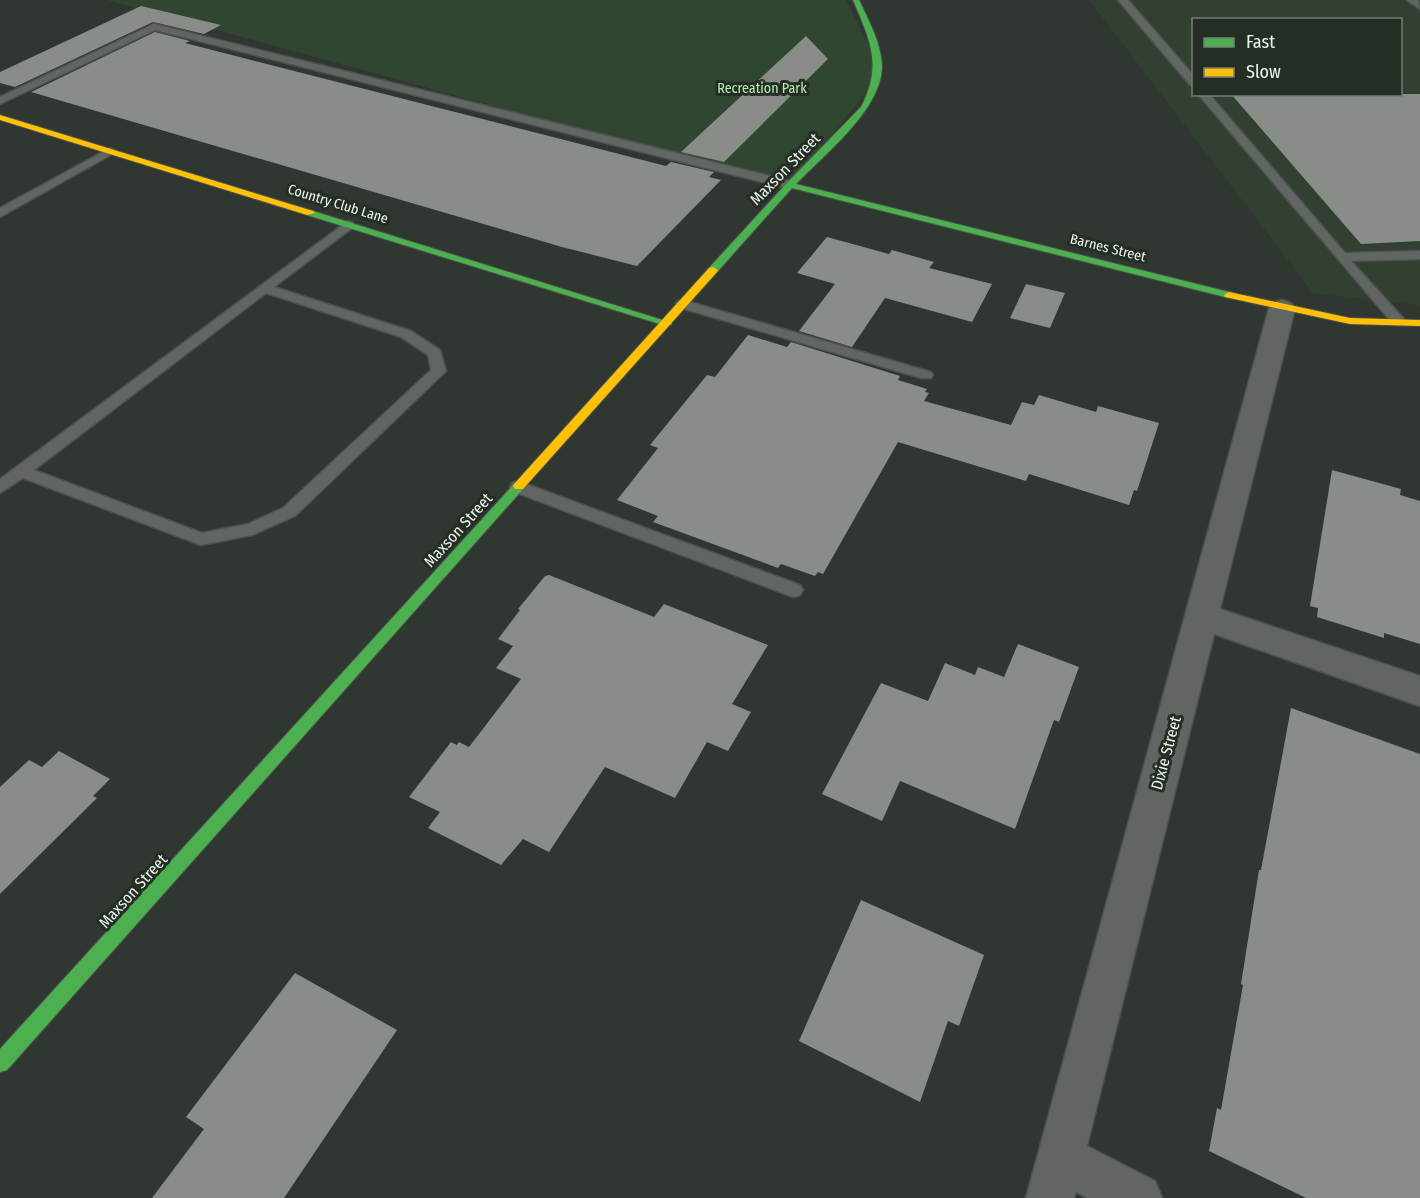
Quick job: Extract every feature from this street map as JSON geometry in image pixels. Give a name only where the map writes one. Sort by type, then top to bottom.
[{"type":"street","name":"Maxson Street","points":[[0,1063],[790,185],[850,125],[875,95],[880,73],[877,46],[856,0]]},
{"type":"street","name":"Country Club Lane","points":[[0,117],[667,323]]},
{"type":"street","name":"Barnes Street","points":[[790,185],[1282,308],[1350,321],[1420,323]]},
{"type":"street","name":"Dixie Street","points":[[1055,1178],[1282,308]]},
{"type":"street","points":[[1202,616],[1420,691]]},
{"type":"street","points":[[1055,1178],[1137,1198]]},
{"type":"lane","points":[[1123,0],[1192,81]]},
{"type":"lane","points":[[1412,0],[1420,6]]},
{"type":"lane","points":[[0,101],[154,27],[790,185]]},
{"type":"lane","points":[[1205,96],[1399,322]]},
{"type":"lane","points":[[0,213],[110,152]]},
{"type":"lane","points":[[0,487],[348,225]]},
{"type":"lane","points":[[1341,257],[1420,255]]},
{"type":"lane","points":[[21,471],[201,539],[252,529],[288,512],[439,372],[435,352],[406,334],[264,288]]},
{"type":"lane","points":[[683,304],[926,375]]},
{"type":"lane","points":[[518,487],[794,590]]},
{"type":"shaded area","points":[[1089,0],[1420,0],[1420,305],[1313,293]]},
{"type":"green space","name":"Recreation Park","points":[[107,0],[846,0],[872,51],[873,85],[789,187]]},
{"type":"building","points":[[141,6],[221,25],[204,34],[153,22],[15,87],[0,83],[0,72]]},
{"type":"building","points":[[155,32],[190,41],[185,43],[666,166],[671,162],[714,172],[709,177],[721,180],[637,266],[562,247],[31,92]]},
{"type":"building","points":[[806,36],[828,59],[724,162],[681,152]]},
{"type":"building","points":[[1402,94],[1420,94],[1420,241],[1361,244],[1233,96],[1402,96]]},
{"type":"building","points":[[827,237],[889,254],[892,250],[934,262],[929,268],[992,284],[972,322],[885,298],[852,347],[799,331],[835,284],[797,273]]},
{"type":"building","points":[[1026,284],[1065,293],[1050,328],[1010,318]]},
{"type":"building","points":[[748,335],[787,347],[791,342],[900,376],[898,380],[927,389],[925,392],[929,393],[924,401],[1011,425],[1022,402],[1034,405],[1039,395],[1096,412],[1098,406],[1159,423],[1137,491],[1134,490],[1129,505],[1029,474],[1026,481],[898,442],[823,574],[818,572],[815,576],[781,564],[778,568],[653,522],[658,516],[617,500],[658,448],[650,445],[707,375],[715,377]]},
{"type":"building","points":[[1332,470],[1401,489],[1400,495],[1420,501],[1420,644],[1384,633],[1384,638],[1317,617],[1318,608],[1310,606]]},
{"type":"building","points":[[549,575],[654,617],[664,604],[768,645],[732,704],[751,712],[728,751],[707,742],[675,798],[605,767],[549,852],[523,839],[501,865],[428,828],[440,812],[409,797],[451,742],[457,745],[459,742],[469,747],[521,679],[496,668],[513,646],[498,639],[520,610],[518,609],[545,576]]},
{"type":"building","points":[[1018,644],[1079,667],[1059,722],[1054,720],[1015,829],[900,781],[882,821],[822,794],[881,683],[928,701],[945,663],[975,675],[978,667],[1004,677]]},
{"type":"building","points":[[1291,708],[1420,754],[1420,1198],[1306,1198],[1209,1151],[1217,1108],[1221,1110],[1243,985],[1241,984],[1259,870],[1261,870]]},
{"type":"building","points":[[59,751],[110,779],[93,796],[97,798],[0,894],[0,787],[29,760],[42,767]]},
{"type":"building","points":[[861,900],[984,955],[959,1026],[948,1021],[920,1102],[799,1041]]},
{"type":"building","points":[[295,973],[397,1030],[284,1198],[152,1198],[204,1129],[186,1117]]},
{"type":"traffic: fast","points":[[713,270],[790,185],[865,108],[873,93],[877,79],[877,54],[869,28],[856,0]]},
{"type":"traffic: fast","points":[[790,185],[1229,295]]},
{"type":"traffic: fast","points":[[310,213],[667,323]]},
{"type":"traffic: fast","points":[[0,1063],[519,486]]},
{"type":"traffic: slow","points":[[0,117],[310,213]]},
{"type":"traffic: slow","points":[[519,486],[713,270]]},
{"type":"traffic: slow","points":[[1229,295],[1350,321],[1420,323]]}]
